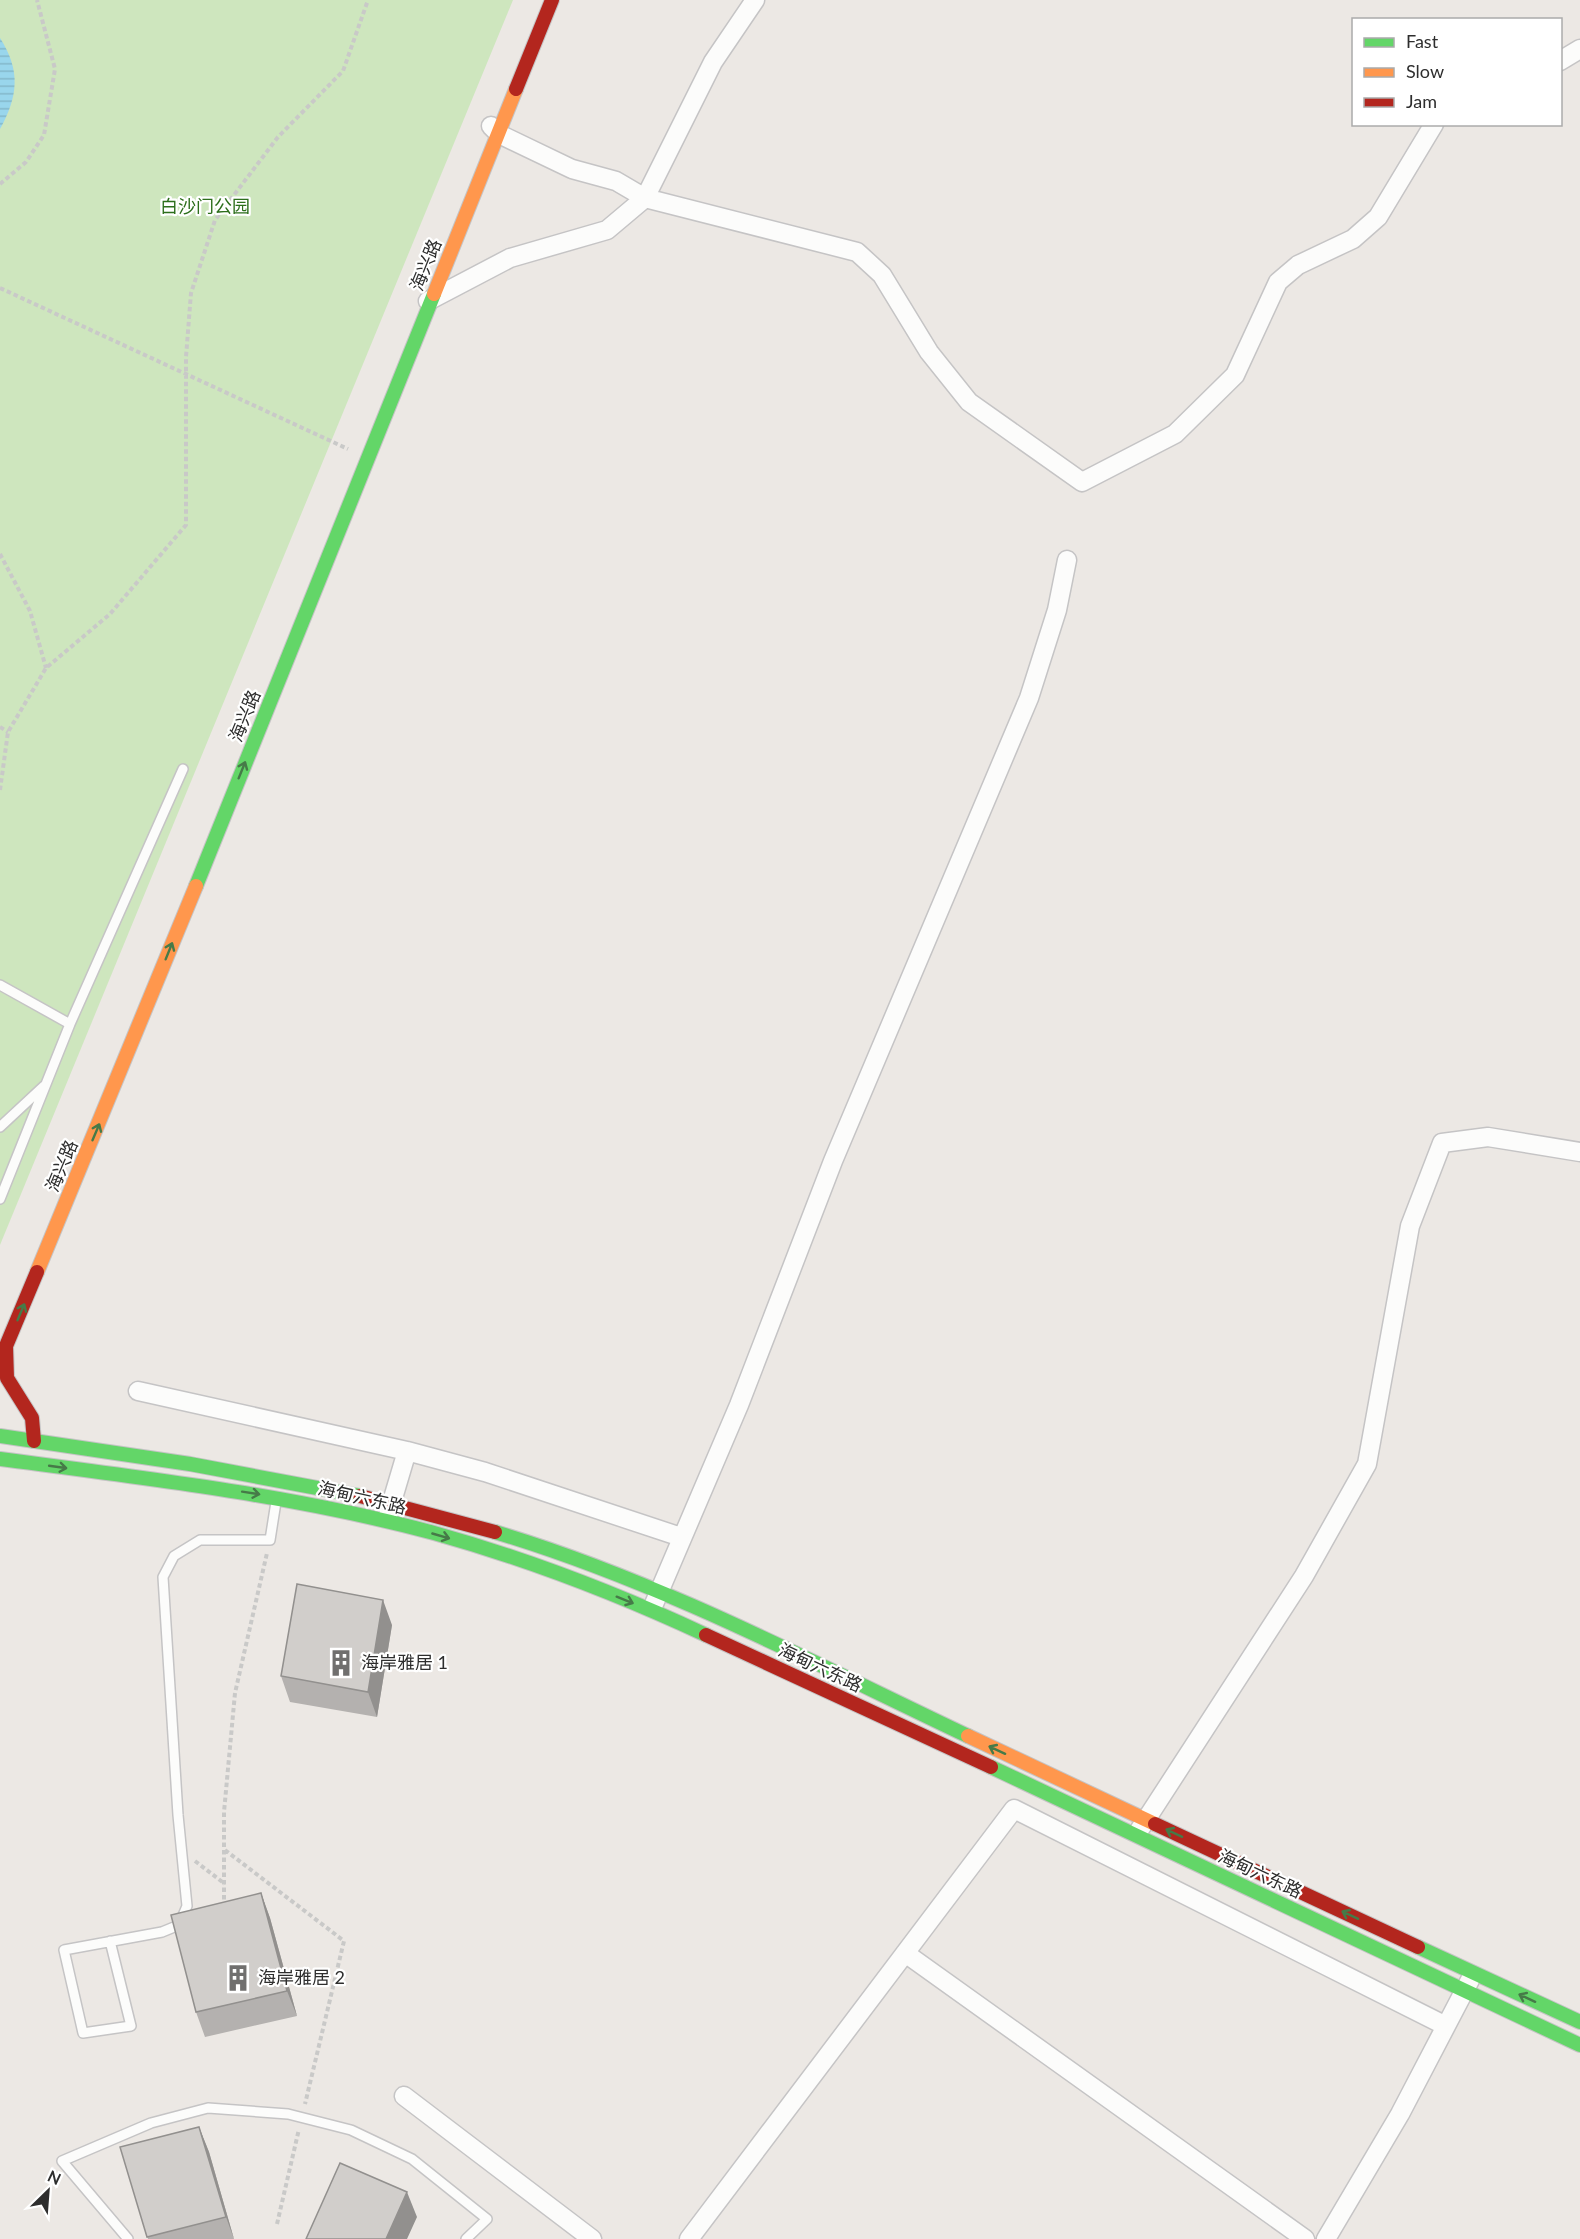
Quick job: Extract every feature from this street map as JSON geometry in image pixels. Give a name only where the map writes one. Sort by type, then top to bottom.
[{"type":"main road","name":"海兴路","points":[[34,1441],[33,1420],[10,1392],[5,1380],[3,1368],[6,1346],[119,1077],[432,299],[495,130],[540,0]]},
{"type":"main road","name":"海兴路","points":[[0,1330],[416,308],[552,0]]},
{"type":"main road","name":"海甸六东路","points":[[0,1436],[276,1478],[392,1502],[571,1557],[659,1593],[1580,2022]]},
{"type":"main road","name":"海甸六东路","points":[[0,1459],[277,1498],[386,1522],[528,1563],[651,1611],[1580,2045]]},
{"type":"street","points":[[416,308],[510,258],[607,230],[645,198],[713,62],[755,0]]},
{"type":"street","points":[[1562,60],[1580,49]]},
{"type":"street","points":[[495,130],[572,169],[616,181],[645,198],[857,252],[882,275],[929,352],[969,402],[1082,482],[1175,434],[1234,375],[1278,282],[1298,265],[1353,239],[1378,217],[1433,126]]},
{"type":"street","points":[[651,1611],[739,1405],[833,1161],[1029,698],[1057,610],[1067,560]]},
{"type":"street","points":[[1136,1836],[1304,1576],[1367,1464],[1410,1226],[1442,1143],[1488,1137],[1580,1152]]},
{"type":"street","points":[[138,1391],[407,1451],[527,1485],[681,1537]]},
{"type":"street","points":[[386,1522],[407,1451]]},
{"type":"street","points":[[689,2239],[1014,1809],[1446,2026]]},
{"type":"street","points":[[905,1953],[1305,2239]]},
{"type":"street","points":[[1326,2239],[1400,2114],[1474,1973]]},
{"type":"street","points":[[404,2096],[592,2239]]},
{"type":"lane","points":[[0,1199],[70,1024],[183,769]]},
{"type":"lane","points":[[0,985],[70,1024]]},
{"type":"lane","points":[[0,1127],[47,1083]]},
{"type":"lane","points":[[110,1941],[131,2026],[83,2033],[64,1950],[110,1941],[162,1932],[179,1924],[187,1906],[181,1850],[163,1577],[174,1556],[200,1540],[270,1540],[277,1498],[276,1478]]},
{"type":"lane","points":[[128,2239],[62,2161],[151,2123],[208,2108],[288,2114],[351,2130],[412,2159],[487,2218],[466,2239]]},
{"type":"path","points":[[0,184],[26,162],[44,135],[55,69],[38,0]]},
{"type":"path","points":[[0,790],[8,732],[46,668],[110,614],[186,525],[186,375],[191,293],[215,220],[278,137],[343,71],[368,0]]},
{"type":"path","points":[[0,288],[357,453]]},
{"type":"path","points":[[0,554],[30,611],[46,668]]},
{"type":"path","points":[[0,727],[8,732]]},
{"type":"path","points":[[223,1919],[224,1812],[236,1693],[270,1540]]},
{"type":"path","points":[[181,1850],[225,1885]]},
{"type":"path","points":[[225,1850],[344,1941],[277,2224]]},
{"type":"green space","name":"白沙门公园","points":[[0,0],[513,0],[0,1245]]},
{"type":"water","points":[[0,38],[11,62],[15,84],[11,106],[0,129]]},
{"type":"building","name":"海岸雅居 1","points":[[297,1584],[383,1600],[368,1692],[281,1676]]},
{"type":"building","name":"海岸雅居 2","points":[[261,1893],[287,1991],[196,2012],[171,1915]]},
{"type":"building","points":[[199,2127],[226,2217],[147,2237],[120,2147]]},
{"type":"building","points":[[340,2163],[407,2192],[386,2239],[306,2239]]},
{"type":"traffic: fast","points":[[196,886],[434,294]]},
{"type":"traffic: fast","points":[[0,1436],[190,1464],[360,1496]]},
{"type":"traffic: fast","points":[[0,1459],[273,1498],[434,1533],[572,1578],[706,1635]]},
{"type":"traffic: fast","points":[[495,1532],[616,1574],[676,1599],[794,1652],[968,1736]]},
{"type":"traffic: fast","points":[[991,1767],[1580,2045]]},
{"type":"traffic: fast","points":[[1418,1947],[1580,2022]]},
{"type":"traffic: slow","points":[[434,294],[516,89]]},
{"type":"traffic: slow","points":[[37,1272],[196,886]]},
{"type":"traffic: slow","points":[[968,1736],[1155,1824]]},
{"type":"traffic: jam","points":[[516,89],[552,0]]},
{"type":"traffic: jam","points":[[34,1441],[32,1418],[7,1378],[6,1346],[37,1272]]},
{"type":"traffic: jam","points":[[360,1496],[495,1532]]},
{"type":"traffic: jam","points":[[706,1635],[991,1767]]},
{"type":"traffic: jam","points":[[1155,1824],[1418,1947]]},
{"type":"place","name":"海岸雅居 1","points":[[341,1663]]},
{"type":"place","name":"海岸雅居 2","points":[[238,1978]]}]
